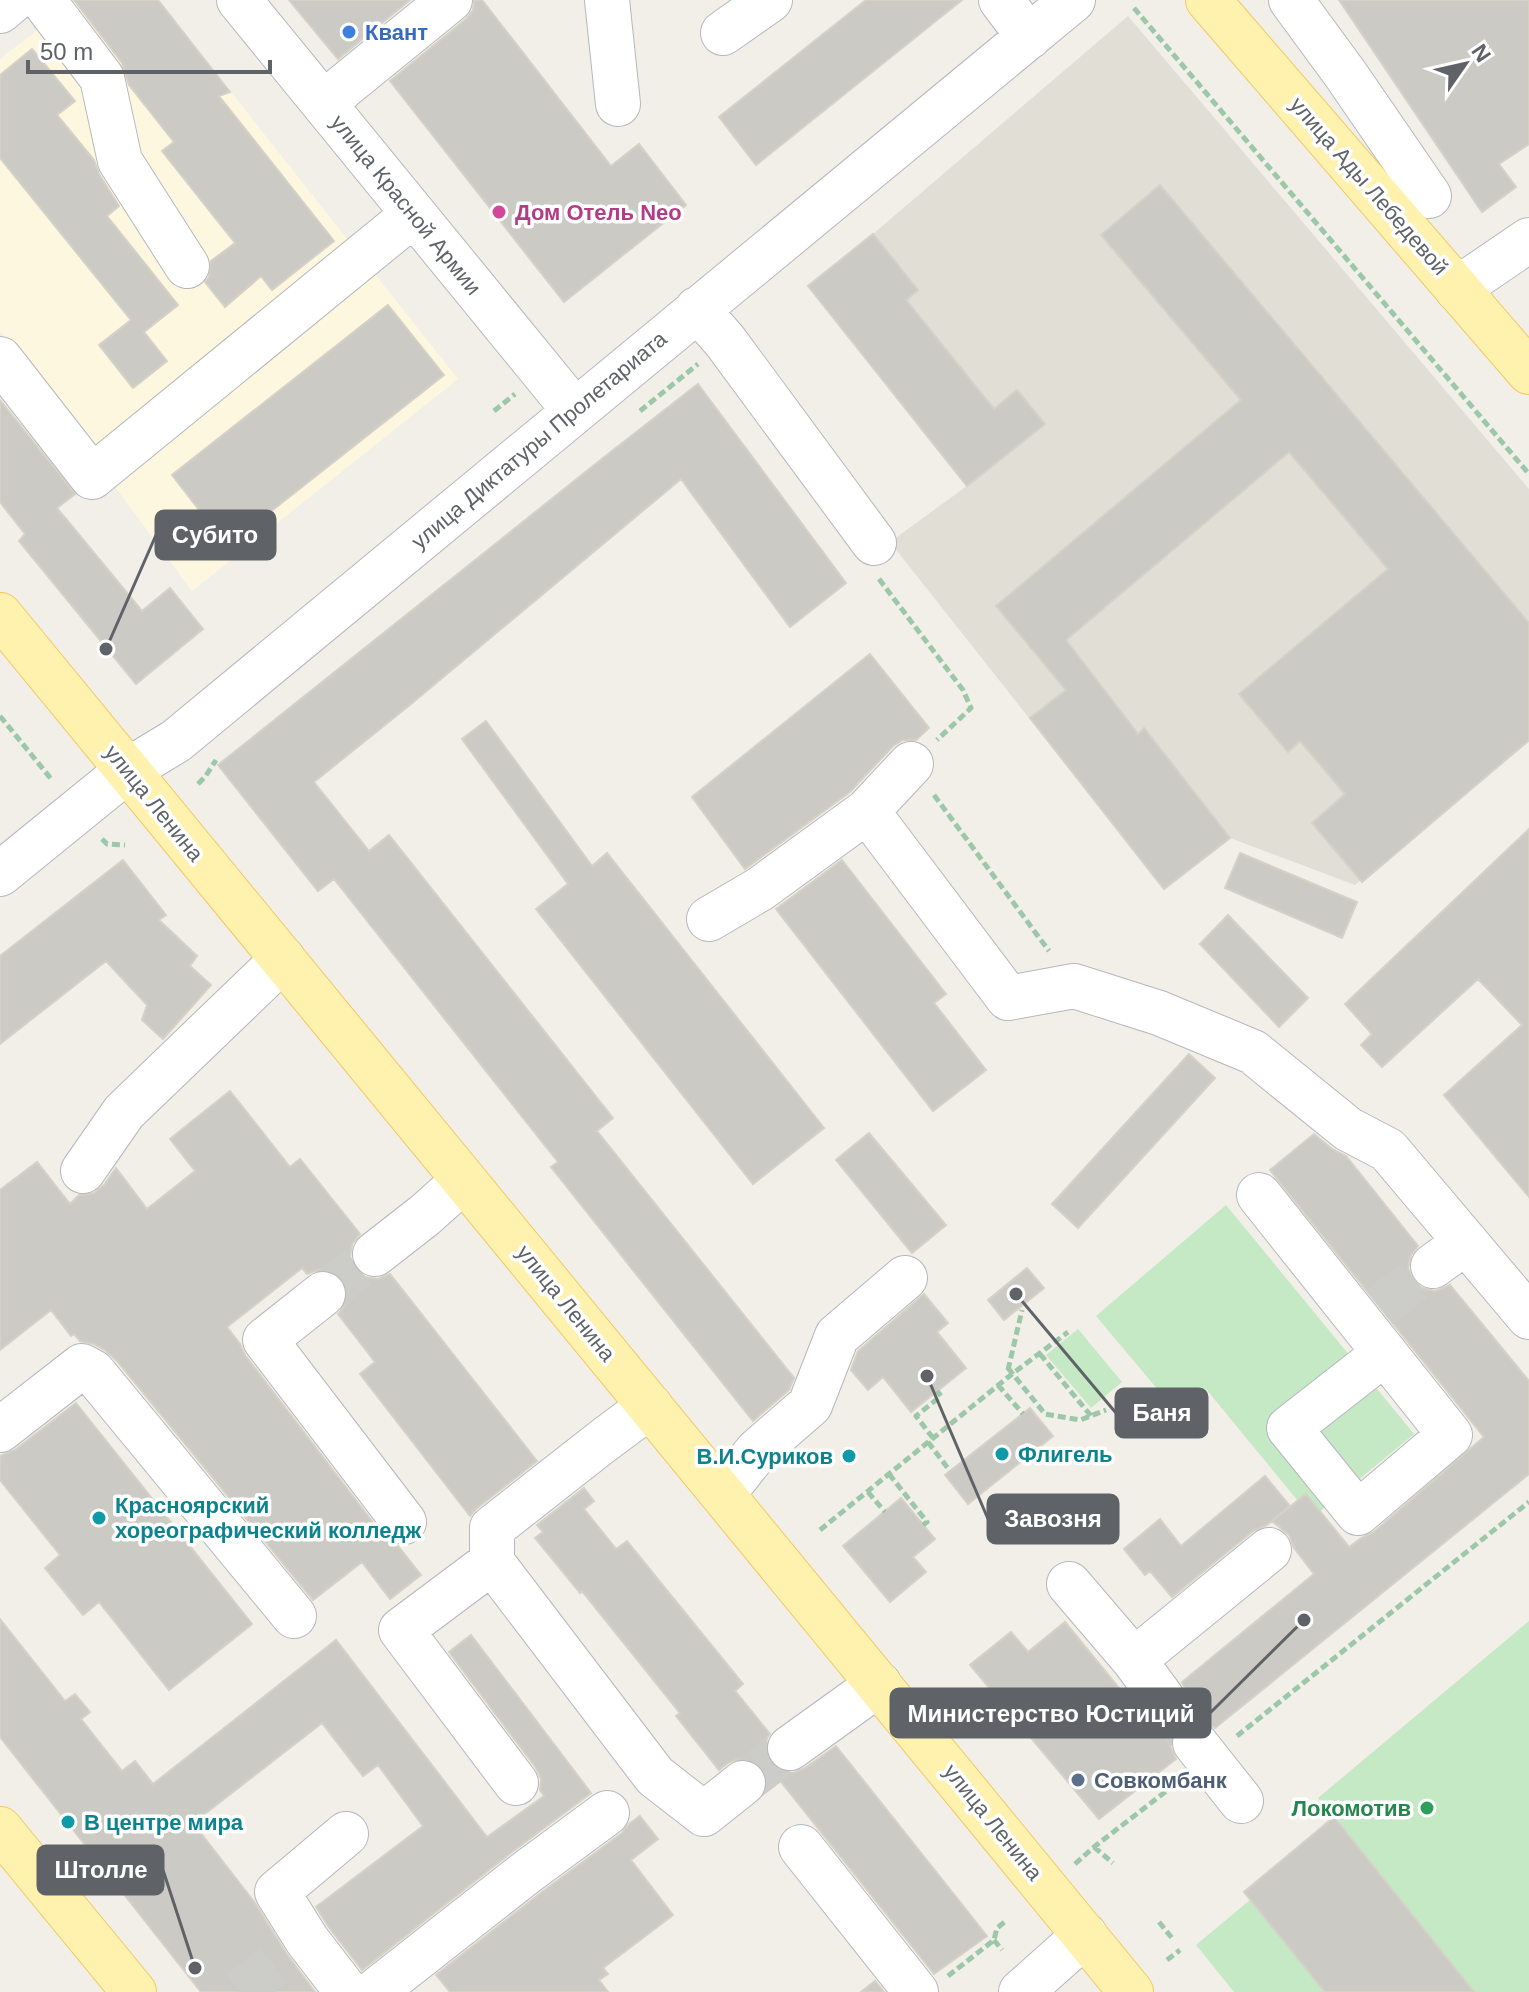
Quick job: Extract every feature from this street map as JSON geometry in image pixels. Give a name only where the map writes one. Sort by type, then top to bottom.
[{"type":"main road","name":"улица Ады Лебедевой","points":[[1208,0],[1529,372]]},
{"type":"main road","name":"улица Ленина","points":[[0,615],[1131,1992]]},
{"type":"main road","points":[[0,1829],[134,1992]]},
{"type":"street","points":[[0,11],[13,0]]},
{"type":"street","points":[[43,0],[102,78],[120,161],[187,266]]},
{"type":"street","name":"улица Красной Армии","points":[[239,0],[574,410]]},
{"type":"street","points":[[325,105],[450,0]]},
{"type":"street","points":[[607,0],[618,104]]},
{"type":"street","points":[[723,33],[770,0]]},
{"type":"street","points":[[1001,0],[1029,37]]},
{"type":"street","name":"улица Диктатуры Пролетариата","points":[[0,874],[128,770],[176,741],[1073,0]]},
{"type":"street","points":[[1291,0],[1429,196]]},
{"type":"street","points":[[1300,106],[1346,75]]},
{"type":"street","points":[[0,359],[92,477],[414,214]]},
{"type":"street","points":[[1457,289],[1529,240]]},
{"type":"street","points":[[697,309],[725,341],[873,557]]},
{"type":"street","points":[[709,919],[760,889],[867,811],[911,764]]},
{"type":"street","points":[[867,811],[1008,998],[1074,986],[1159,1013],[1253,1052],[1348,1129],[1388,1150],[1450,1254],[1529,1317]]},
{"type":"street","points":[[83,1171],[124,1112],[283,959]]},
{"type":"street","points":[[375,1254],[464,1180]]},
{"type":"street","points":[[1259,1195],[1375,1328]]},
{"type":"street","points":[[723,1494],[757,1451],[810,1405],[837,1336],[905,1278]]},
{"type":"street","points":[[323,1294],[265,1340],[404,1522]]},
{"type":"street","points":[[0,1430],[82,1366],[93,1372],[294,1616]]},
{"type":"street","points":[[650,1406],[492,1528],[492,1562],[655,1776],[704,1814],[743,1783]]},
{"type":"street","points":[[1134,1660],[1269,1550]]},
{"type":"street","points":[[492,1562],[401,1630],[516,1783]]},
{"type":"street","points":[[1069,1584],[1162,1698]]},
{"type":"street","points":[[790,1748],[879,1684]]},
{"type":"street","points":[[1201,1751],[1241,1801]]},
{"type":"street","points":[[374,1992],[607,1813]]},
{"type":"street","points":[[346,1834],[277,1892],[300,1946],[347,1992]]},
{"type":"street","points":[[801,1847],[928,1988]]},
{"type":"street","points":[[1021,1992],[1085,1935]]},
{"type":"path","points":[[1134,8],[1529,474]]},
{"type":"path","points":[[494,411],[520,390]]},
{"type":"path","points":[[873,557],[963,690],[971,708],[911,764],[1074,986]]},
{"type":"path","points":[[0,716],[52,780]]},
{"type":"path","points":[[198,784],[205,777]]},
{"type":"path","points":[[107,844],[125,845]]},
{"type":"path","points":[[820,1530],[1006,1379],[1022,1310]]},
{"type":"path","points":[[1010,1371],[1040,1354],[1068,1332]]},
{"type":"path","points":[[1040,1354],[1091,1416]]},
{"type":"path","points":[[1010,1371],[1045,1414],[1080,1420],[1106,1410]]},
{"type":"path","points":[[998,1385],[1023,1414]]},
{"type":"path","points":[[937,1391],[941,1396],[916,1416],[950,1471]]},
{"type":"path","points":[[889,1474],[927,1522],[923,1525]]},
{"type":"path","points":[[868,1492],[885,1512]]},
{"type":"path","points":[[1075,1864],[1201,1751],[1529,1502]]},
{"type":"path","points":[[1094,1847],[1113,1863]]},
{"type":"path","points":[[928,1988],[994,1940],[997,1928],[1006,1921]]},
{"type":"path","points":[[1159,1922],[1172,1938]]},
{"type":"path","points":[[994,1940],[1002,1950]]},
{"type":"path","points":[[1167,1960],[1180,1950]]},
{"type":"shaded area","points":[[76,0],[158,0],[458,379],[192,591],[0,331],[0,59]]},
{"type":"shaded area","points":[[1128,16],[1529,489],[1529,742],[1355,885],[1230,838],[1164,889],[890,542],[967,486],[808,286]]},
{"type":"green space","points":[[1226,1205],[1414,1434],[1312,1518],[1206,1389],[1169,1403],[1096,1316]]},
{"type":"green space","points":[[1078,1329],[1122,1382],[1091,1408],[1046,1355]]},
{"type":"green space","name":"Локомотив","points":[[1529,1621],[1529,1992],[1234,1992],[1196,1945],[1250,1900],[1245,1891],[1333,1818],[1318,1798]]},
{"type":"building","points":[[74,0],[158,0],[230,92],[219,96],[334,241],[272,290],[261,276],[225,307],[205,282],[209,277],[211,261],[235,243],[162,151],[174,142],[129,85],[122,63]]},
{"type":"building","name":"Квант","points":[[289,0],[410,0],[338,59]]},
{"type":"building","points":[[474,0],[482,0],[611,166],[639,144],[686,205],[564,302],[390,81],[466,19],[473,10]]},
{"type":"building","points":[[866,0],[962,0],[756,165],[719,117]]},
{"type":"building","points":[[1339,0],[1529,0],[1529,144],[1499,164],[1516,187],[1482,212]]},
{"type":"building","points":[[32,49],[75,101],[57,115],[94,160],[119,206],[107,216],[178,305],[144,332],[167,361],[133,388],[99,345],[131,320],[0,158],[0,75]]},
{"type":"building","points":[[1160,185],[1529,623],[1529,740],[1362,882],[1312,823],[1345,794],[1300,741],[1288,752],[1239,694],[1388,569],[1289,452],[1066,640],[1138,734],[1144,728],[1230,838],[1164,889],[1030,718],[1066,690],[996,606],[1241,400],[1101,235]]},
{"type":"building","points":[[873,234],[918,290],[906,300],[994,409],[1017,390],[1045,424],[967,486],[808,286]]},
{"type":"building","points":[[388,305],[444,375],[227,546],[172,475]]},
{"type":"building","points":[[698,384],[846,583],[790,627],[681,479],[314,782],[369,851],[389,835],[613,1118],[597,1131],[794,1378],[789,1390],[753,1421],[551,1167],[558,1162],[334,879],[318,891],[218,765]]},
{"type":"building","points":[[0,400],[75,494],[57,508],[142,611],[170,588],[203,629],[136,684],[19,541],[25,534],[0,502]]},
{"type":"building","points":[[870,654],[929,728],[916,740],[903,740],[893,746],[850,792],[745,869],[692,797]]},
{"type":"building","points":[[486,721],[592,866],[607,853],[824,1128],[753,1184],[536,909],[568,884],[462,739]]},
{"type":"building","points":[[1529,829],[1529,1197],[1444,1095],[1522,1025],[1478,979],[1382,1067],[1361,1045],[1372,1034],[1345,1004]]},
{"type":"building","points":[[1240,853],[1357,902],[1342,938],[1225,888]]},
{"type":"building","points":[[123,860],[166,915],[159,920],[197,956],[190,966],[211,985],[163,1039],[142,1020],[147,1005],[106,961],[0,1044],[0,956]]},
{"type":"building","points":[[842,860],[946,994],[934,1003],[986,1070],[933,1111],[776,909]]},
{"type":"building","points":[[1228,915],[1308,998],[1279,1027],[1200,944]]},
{"type":"building","points":[[1189,1054],[1215,1078],[1078,1228],[1052,1204]]},
{"type":"building","points":[[230,1091],[290,1167],[300,1159],[360,1234],[352,1244],[350,1257],[356,1270],[365,1277],[378,1279],[390,1274],[537,1461],[470,1516],[360,1374],[375,1362],[338,1314],[346,1304],[348,1291],[343,1279],[333,1271],[320,1269],[307,1274],[302,1268],[227,1327],[384,1537],[398,1546],[421,1575],[390,1599],[362,1562],[313,1600],[118,1362],[105,1350],[80,1341],[74,1334],[71,1336],[51,1310],[0,1350],[0,1190],[37,1162],[70,1204],[79,1195],[94,1193],[116,1168],[147,1209],[195,1171],[170,1139]]},
{"type":"building","points":[[869,1133],[946,1225],[912,1253],[836,1160]]},
{"type":"building","points":[[1314,1134],[1346,1156],[1418,1246],[1411,1255],[1408,1268],[1413,1281],[1422,1288],[1435,1291],[1450,1285],[1529,1381],[1529,1474],[1215,1728],[1205,1720],[1192,1718],[1179,1724],[1170,1746],[1176,1759],[1099,1819],[970,1665],[1011,1632],[1028,1652],[1065,1622],[1141,1715],[1164,1723],[1176,1718],[1185,1707],[1187,1694],[1182,1682],[1314,1574],[1294,1548],[1289,1535],[1272,1521],[1306,1494],[1349,1547],[1374,1532],[1484,1437],[1270,1170]]},
{"type":"building","points":[[1027,1268],[1044,1288],[1004,1320],[988,1300]]},
{"type":"building","points":[[924,1294],[948,1323],[937,1332],[966,1368],[911,1412],[883,1377],[868,1390],[851,1370],[858,1351]]},
{"type":"building","name":"Красноярский хореографический колледж","points":[[76,1403],[252,1624],[169,1690],[99,1602],[83,1615],[45,1568],[60,1555],[0,1480],[0,1456],[15,1450]]},
{"type":"building","name":"Флигель","points":[[1030,1408],[1053,1436],[968,1504],[945,1475]]},
{"type":"building","points":[[1265,1476],[1290,1506],[1267,1525],[1253,1531],[1172,1597],[1150,1571],[1145,1575],[1124,1549],[1160,1519],[1181,1546]]},
{"type":"building","points":[[584,1488],[594,1501],[584,1509],[616,1549],[627,1541],[743,1684],[735,1691],[770,1734],[765,1750],[770,1763],[780,1771],[793,1773],[836,1746],[987,1936],[934,1974],[774,1773],[767,1778],[763,1768],[753,1760],[740,1758],[719,1770],[676,1716],[680,1713],[535,1538],[543,1532],[537,1525]]},
{"type":"building","points":[[901,1498],[935,1539],[913,1557],[926,1572],[890,1602],[843,1546]]},
{"type":"building","points":[[0,1619],[65,1701],[75,1694],[90,1712],[81,1719],[122,1771],[135,1761],[153,1784],[336,1640],[487,1837],[544,1796],[536,1768],[449,1652],[471,1635],[591,1793],[362,1970],[316,1907],[423,1826],[378,1765],[363,1776],[322,1723],[193,1823],[255,1903],[315,1992],[201,1992],[0,1737]]},
{"type":"building","points":[[640,1816],[658,1839],[631,1860],[673,1915],[603,1968],[608,1974],[599,1980],[608,1992],[450,1992],[436,1975]]},
{"type":"building","points":[[1334,1817],[1474,1992],[1325,1992],[1244,1892]]},
{"type":"building","points":[[875,1981],[884,1992],[861,1992]]},
{"type":"tunnel","points":[[323,1294],[375,1254]]},
{"type":"tunnel","points":[[1380,1307],[1433,1266]]},
{"type":"tunnel","points":[[1162,1698],[1195,1743]]},
{"type":"tunnel","points":[[743,1783],[790,1748]]},
{"type":"tunnel","points":[[239,1992],[292,1951]]},
{"type":"place","name":"Квант","points":[[349,32]]},
{"type":"place","name":"Дом Отель Neo","points":[[499,212]]},
{"type":"place","name":"Субито","points":[[106,649]]},
{"type":"place","name":"Баня","points":[[1016,1294]]},
{"type":"place","name":"Завозня","points":[[927,1376]]},
{"type":"place","name":"Флигель","points":[[1002,1454]]},
{"type":"place","name":"В.И.Суриков","points":[[849,1456]]},
{"type":"place","name":"Красноярский хореографический колледж","points":[[99,1518]]},
{"type":"place","name":"Министерство Юстиций","points":[[1304,1620]]},
{"type":"place","name":"Совкомбанк","points":[[1078,1780]]},
{"type":"place","name":"Локомотив","points":[[1427,1808]]},
{"type":"place","name":"В центре мира","points":[[68,1822]]},
{"type":"place","name":"Штолле","points":[[195,1968]]}]
